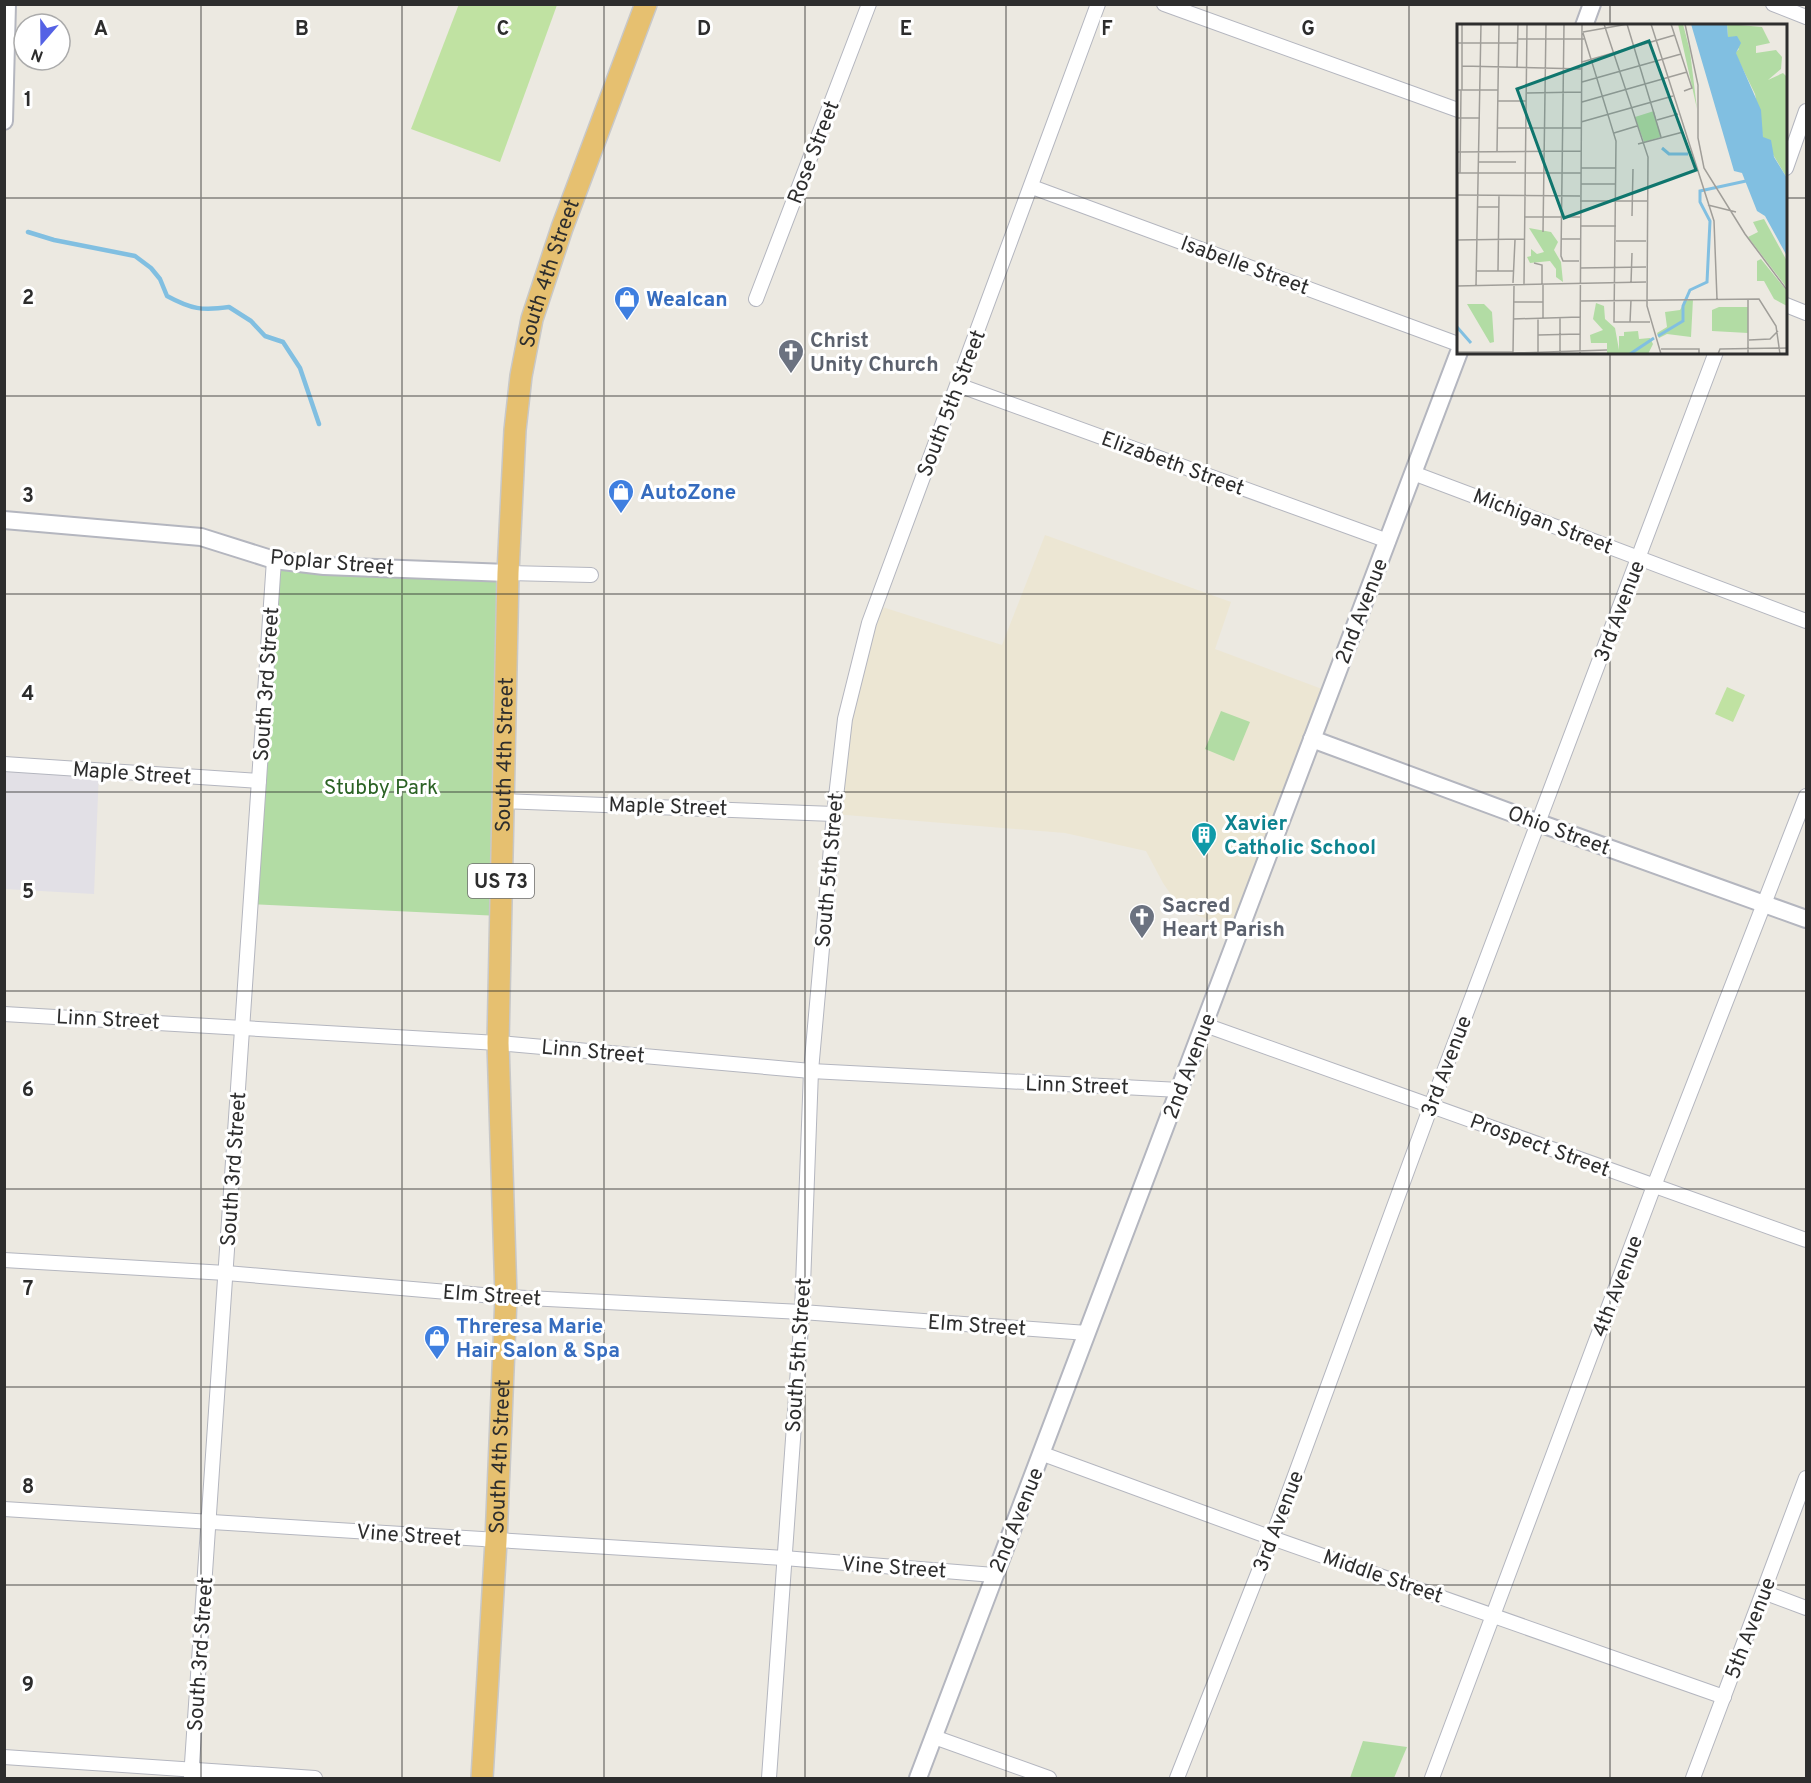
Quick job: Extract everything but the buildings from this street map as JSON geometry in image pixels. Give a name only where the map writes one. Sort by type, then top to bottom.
[{"type":"highway","name":"South 4th Street","points":[[482,1779],[496,1541],[506,1297],[498,1043],[508,573],[516,430],[521,376],[532,319],[562,228],[646,4]]},
{"type":"street","points":[[4,121],[7,4]]},
{"type":"street","name":"Rose Street","points":[[756,299],[869,4]]},
{"type":"street","name":"South 5th Street","points":[[769,1779],[802,1312],[811,1071],[844,719],[869,623],[1098,4]]},
{"type":"street","points":[[1164,4],[1457,110]]},
{"type":"street","points":[[1585,24],[1592,4]]},
{"type":"street","points":[[1773,4],[1806,17]]},
{"type":"street","points":[[1787,163],[1806,111]]},
{"type":"street","name":"Isabelle Street","points":[[1032,187],[1457,344]]},
{"type":"street","points":[[1787,306],[1806,313]]},
{"type":"street","name":"2nd Avenue","points":[[918,1779],[1458,354]]},
{"type":"street","name":"3rd Avenue","points":[[1177,1779],[1272,1538],[1431,1106],[1715,354]]},
{"type":"street","name":"Elizabeth Street","points":[[958,385],[1388,541]]},
{"type":"street","name":"Michigan Street","points":[[1413,473],[1806,621]]},
{"type":"street","name":"Poplar Street","points":[[4,520],[201,537],[274,560],[324,566],[591,574]]},
{"type":"street","name":"South 3rd Street","points":[[191,1775],[274,560]]},
{"type":"street","name":"Ohio Street","points":[[1312,739],[1806,919]]},
{"type":"street","name":"Maple Street","points":[[4,764],[260,781]]},
{"type":"street","name":"4th Avenue","points":[[1432,1779],[1654,1186],[1766,904],[1806,796]]},
{"type":"street","name":"Maple Street","points":[[503,801],[834,814]]},
{"type":"street","name":"Linn Street","points":[[4,1014],[498,1043],[811,1071],[1180,1090]]},
{"type":"street","name":"Prospect Street","points":[[1205,1025],[1806,1240]]},
{"type":"street","name":"Elm Street","points":[[4,1260],[226,1273],[506,1297],[802,1312],[1087,1333]]},
{"type":"street","name":"Middle Street","points":[[1042,1454],[1272,1538],[1494,1614],[1724,1697]]},
{"type":"street","name":"5th Avenue","points":[[1693,1779],[1806,1478]]},
{"type":"street","name":"Vine Street","points":[[4,1509],[784,1558],[994,1575]]},
{"type":"street","points":[[1764,1592],[1806,1608]]},
{"type":"street","points":[[934,1737],[1049,1779]]},
{"type":"street","points":[[4,1757],[191,1775],[315,1779]]},
{"type":"shaded area","points":[[1045,535],[1231,602],[1215,649],[1330,692],[1240,932],[1181,909],[1163,883],[1146,851],[1065,833],[834,814],[845,719],[876,605],[1002,645]]},
{"type":"shaded area","points":[[4,764],[99,770],[94,894],[5,889]]},
{"type":"green space","points":[[459,4],[557,5],[500,162],[411,129]]},
{"type":"green space","name":"Stubby Park","points":[[274,560],[508,573],[500,916],[251,904]]},
{"type":"green space","points":[[1727,687],[1745,695],[1733,722],[1715,714]]},
{"type":"green space","points":[[1221,711],[1250,722],[1234,761],[1205,749]]},
{"type":"green space","points":[[1363,1741],[1407,1747],[1394,1778],[1350,1778]]},
{"type":"waterway","points":[[28,232],[54,240],[135,256],[151,268],[160,279],[167,296],[197,308],[229,307],[251,321],[265,336],[283,342],[300,368],[319,424]]},
{"type":"place","name":"Wealcan","points":[[627,322]]},
{"type":"place","name":"Christ Unity Church","points":[[791,375]]},
{"type":"place","name":"AutoZone","points":[[621,515]]},
{"type":"place","name":"Xavier Catholic School","points":[[1204,858]]},
{"type":"place","name":"Sacred Heart Parish","points":[[1142,940]]},
{"type":"place","name":"Threresa Marie Hair Salon & Spa","points":[[437,1361]]}]
